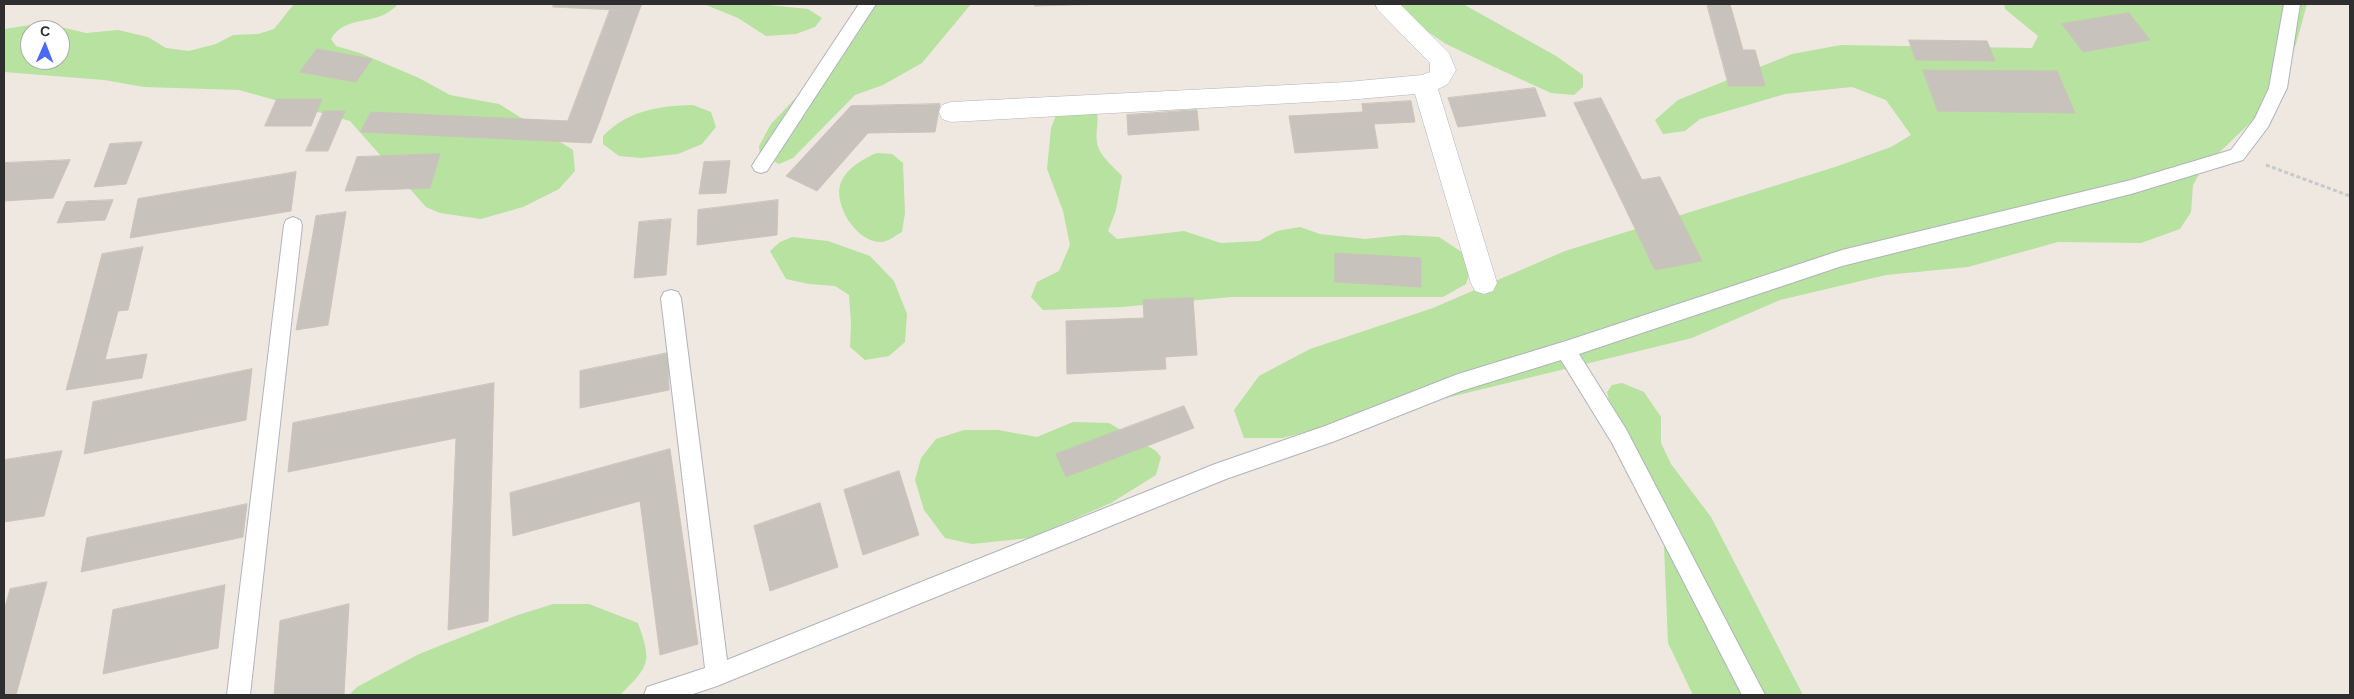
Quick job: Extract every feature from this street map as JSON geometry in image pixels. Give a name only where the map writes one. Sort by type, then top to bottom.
[{"type":"street","points":[[951,112],[1347,91],[1424,84],[1439,78],[1444,70],[1441,59],[1386,4]]},
{"type":"street","points":[[1424,84],[1484,282]]},
{"type":"lane","points":[[761,166],[868,4]]},
{"type":"lane","points":[[655,695],[717,675],[1222,471],[1328,434],[1458,383],[1566,350],[1842,258],[2131,187],[2237,155],[2262,122],[2278,88],[2292,4]]},
{"type":"lane","points":[[238,695],[293,225]]},
{"type":"lane","points":[[671,298],[717,675]]},
{"type":"lane","points":[[1566,350],[1619,436],[1754,695]]},
{"type":"path","points":[[2237,155],[2350,196]]},
{"type":"green space","points":[[294,4],[398,4],[381,16],[345,26],[337,31],[331,39],[336,46],[360,53],[419,78],[450,95],[499,104],[573,150],[575,171],[559,189],[523,207],[481,219],[440,213],[426,207],[350,121],[239,90],[144,87],[104,80],[4,72],[4,29],[20,27],[20,70],[70,70],[70,29],[86,33],[118,30],[148,37],[166,48],[189,51],[216,44],[233,35],[258,34],[274,29]]},
{"type":"green space","points":[[675,4],[758,4],[808,9],[822,18],[815,27],[796,34],[766,36],[738,18],[706,5]]},
{"type":"green space","points":[[869,4],[971,4],[922,63],[883,85],[855,95],[793,158],[779,164],[760,155],[759,146],[771,124],[805,88],[855,28]]},
{"type":"green space","points":[[1386,4],[1463,4],[1556,56],[1583,75],[1583,87],[1574,95],[1551,93],[1446,44]]},
{"type":"green space","points":[[2004,4],[2307,4],[2296,44],[2271,103],[2202,169],[2193,185],[2191,212],[2180,229],[2141,243],[2058,242],[1968,267],[1886,275],[1780,300],[1692,338],[1282,438],[1244,438],[1234,410],[1259,376],[1310,349],[1433,308],[1565,251],[1835,167],[1891,147],[1911,135],[1886,100],[1852,87],[1785,94],[1700,119],[1685,131],[1663,134],[1655,120],[1678,100],[1792,54],[1841,45],[2032,48],[2038,36],[2005,9]]},
{"type":"green space","points":[[1076,95],[1090,100],[1094,107],[1098,121],[1097,142],[1100,152],[1122,176],[1116,210],[1108,231],[1117,239],[1184,231],[1221,243],[1259,241],[1277,231],[1300,227],[1320,234],[1365,239],[1403,235],[1439,237],[1463,253],[1471,269],[1466,284],[1443,297],[1232,297],[1122,307],[1043,310],[1031,297],[1037,282],[1059,271],[1070,245],[1063,211],[1047,169],[1051,128],[1062,100]]},
{"type":"green space","points":[[693,105],[711,112],[716,127],[702,144],[678,154],[641,158],[619,156],[603,144],[603,136],[623,120],[634,115],[656,108]]},
{"type":"green space","points":[[877,153],[892,154],[903,163],[905,213],[902,232],[884,242],[872,241],[855,229],[843,211],[839,191],[841,182],[847,172],[861,161]]},
{"type":"green space","points":[[792,237],[828,241],[870,256],[894,281],[907,314],[905,342],[889,356],[865,360],[850,347],[849,295],[835,286],[809,284],[786,279],[770,251],[780,242]]},
{"type":"green space","points":[[1622,383],[1644,392],[1661,417],[1661,443],[1671,464],[1711,517],[1803,695],[1693,695],[1668,643],[1664,546],[1647,496],[1620,451],[1607,392],[1612,385]]},
{"type":"green space","points":[[1073,422],[1109,423],[1156,451],[1161,457],[1156,475],[1111,503],[1030,538],[972,544],[945,538],[924,510],[915,480],[921,458],[936,439],[964,430],[998,430],[1037,437]]},
{"type":"green space","points":[[553,604],[589,604],[638,623],[645,647],[646,663],[643,670],[620,695],[349,695],[357,687],[419,654],[515,616]]},
{"type":"building","points":[[554,4],[642,4],[639,11],[553,7]]},
{"type":"building","points":[[1035,4],[1111,4],[1035,6]]},
{"type":"building","points":[[1707,4],[1730,4],[1743,50],[1755,50],[1765,86],[1729,86]]},
{"type":"building","points":[[610,10],[639,11],[599,123],[568,121]]},
{"type":"building","points":[[2129,13],[2150,40],[2083,52],[2062,24]]},
{"type":"building","points":[[1909,40],[1987,41],[1995,61],[1916,60]]},
{"type":"building","points":[[317,49],[372,59],[356,82],[300,72]]},
{"type":"building","points":[[1923,70],[2057,71],[2075,113],[1938,111]]},
{"type":"building","points":[[1535,88],[1546,116],[1458,127],[1448,98]]},
{"type":"building","points":[[1601,98],[1642,180],[1614,185],[1574,103]]},
{"type":"building","points":[[277,99],[322,99],[311,126],[265,126]]},
{"type":"building","points":[[1411,101],[1415,122],[1374,124],[1378,148],[1295,153],[1289,116],[1363,112],[1362,104]]},
{"type":"building","points":[[940,104],[935,132],[868,133],[817,191],[786,176],[851,106]]},
{"type":"building","points":[[1197,110],[1199,130],[1128,135],[1127,115]]},
{"type":"building","points":[[324,111],[345,111],[328,151],[306,151]]},
{"type":"building","points":[[371,112],[599,123],[591,143],[361,132]]},
{"type":"building","points":[[142,142],[126,184],[94,187],[110,144]]},
{"type":"building","points":[[440,154],[430,188],[345,191],[357,157]]},
{"type":"building","points":[[70,160],[53,198],[4,201],[4,163]]},
{"type":"building","points":[[730,161],[726,193],[699,194],[704,162]]},
{"type":"building","points":[[296,172],[291,211],[130,238],[138,199]]},
{"type":"building","points":[[1660,177],[1702,261],[1655,270],[1614,185]]},
{"type":"building","points":[[113,200],[105,220],[57,223],[66,202]]},
{"type":"building","points":[[778,200],[777,235],[697,245],[698,210]]},
{"type":"building","points":[[346,212],[328,325],[296,330],[316,216]]},
{"type":"building","points":[[671,219],[666,275],[634,278],[639,222]]},
{"type":"building","points":[[143,247],[128,310],[118,311],[111,337],[79,342],[102,254]]},
{"type":"building","points":[[1335,253],[1421,258],[1421,287],[1335,282]]},
{"type":"building","points":[[1193,298],[1197,355],[1165,357],[1166,369],[1067,374],[1066,321],[1144,318],[1143,300]]},
{"type":"building","points":[[111,337],[105,360],[147,354],[142,378],[66,390],[79,342]]},
{"type":"building","points":[[668,353],[669,390],[580,408],[580,371]]},
{"type":"building","points":[[252,369],[246,420],[84,454],[93,402]]},
{"type":"building","points":[[494,383],[488,621],[448,630],[456,438],[288,472],[293,423]]},
{"type":"building","points":[[1184,406],[1194,428],[1066,477],[1056,454]]},
{"type":"building","points":[[670,449],[698,644],[660,655],[640,501],[513,536],[510,493]]},
{"type":"building","points":[[62,451],[44,516],[4,522],[4,460]]},
{"type":"building","points":[[899,471],[919,535],[863,555],[844,490]]},
{"type":"building","points":[[820,503],[838,567],[770,591],[754,526]]},
{"type":"building","points":[[247,504],[243,537],[81,572],[87,538]]},
{"type":"building","points":[[47,582],[16,695],[4,695],[4,611],[10,589]]},
{"type":"building","points":[[225,585],[218,648],[103,674],[113,610]]},
{"type":"building","points":[[349,604],[344,695],[274,695],[280,621]]}]
